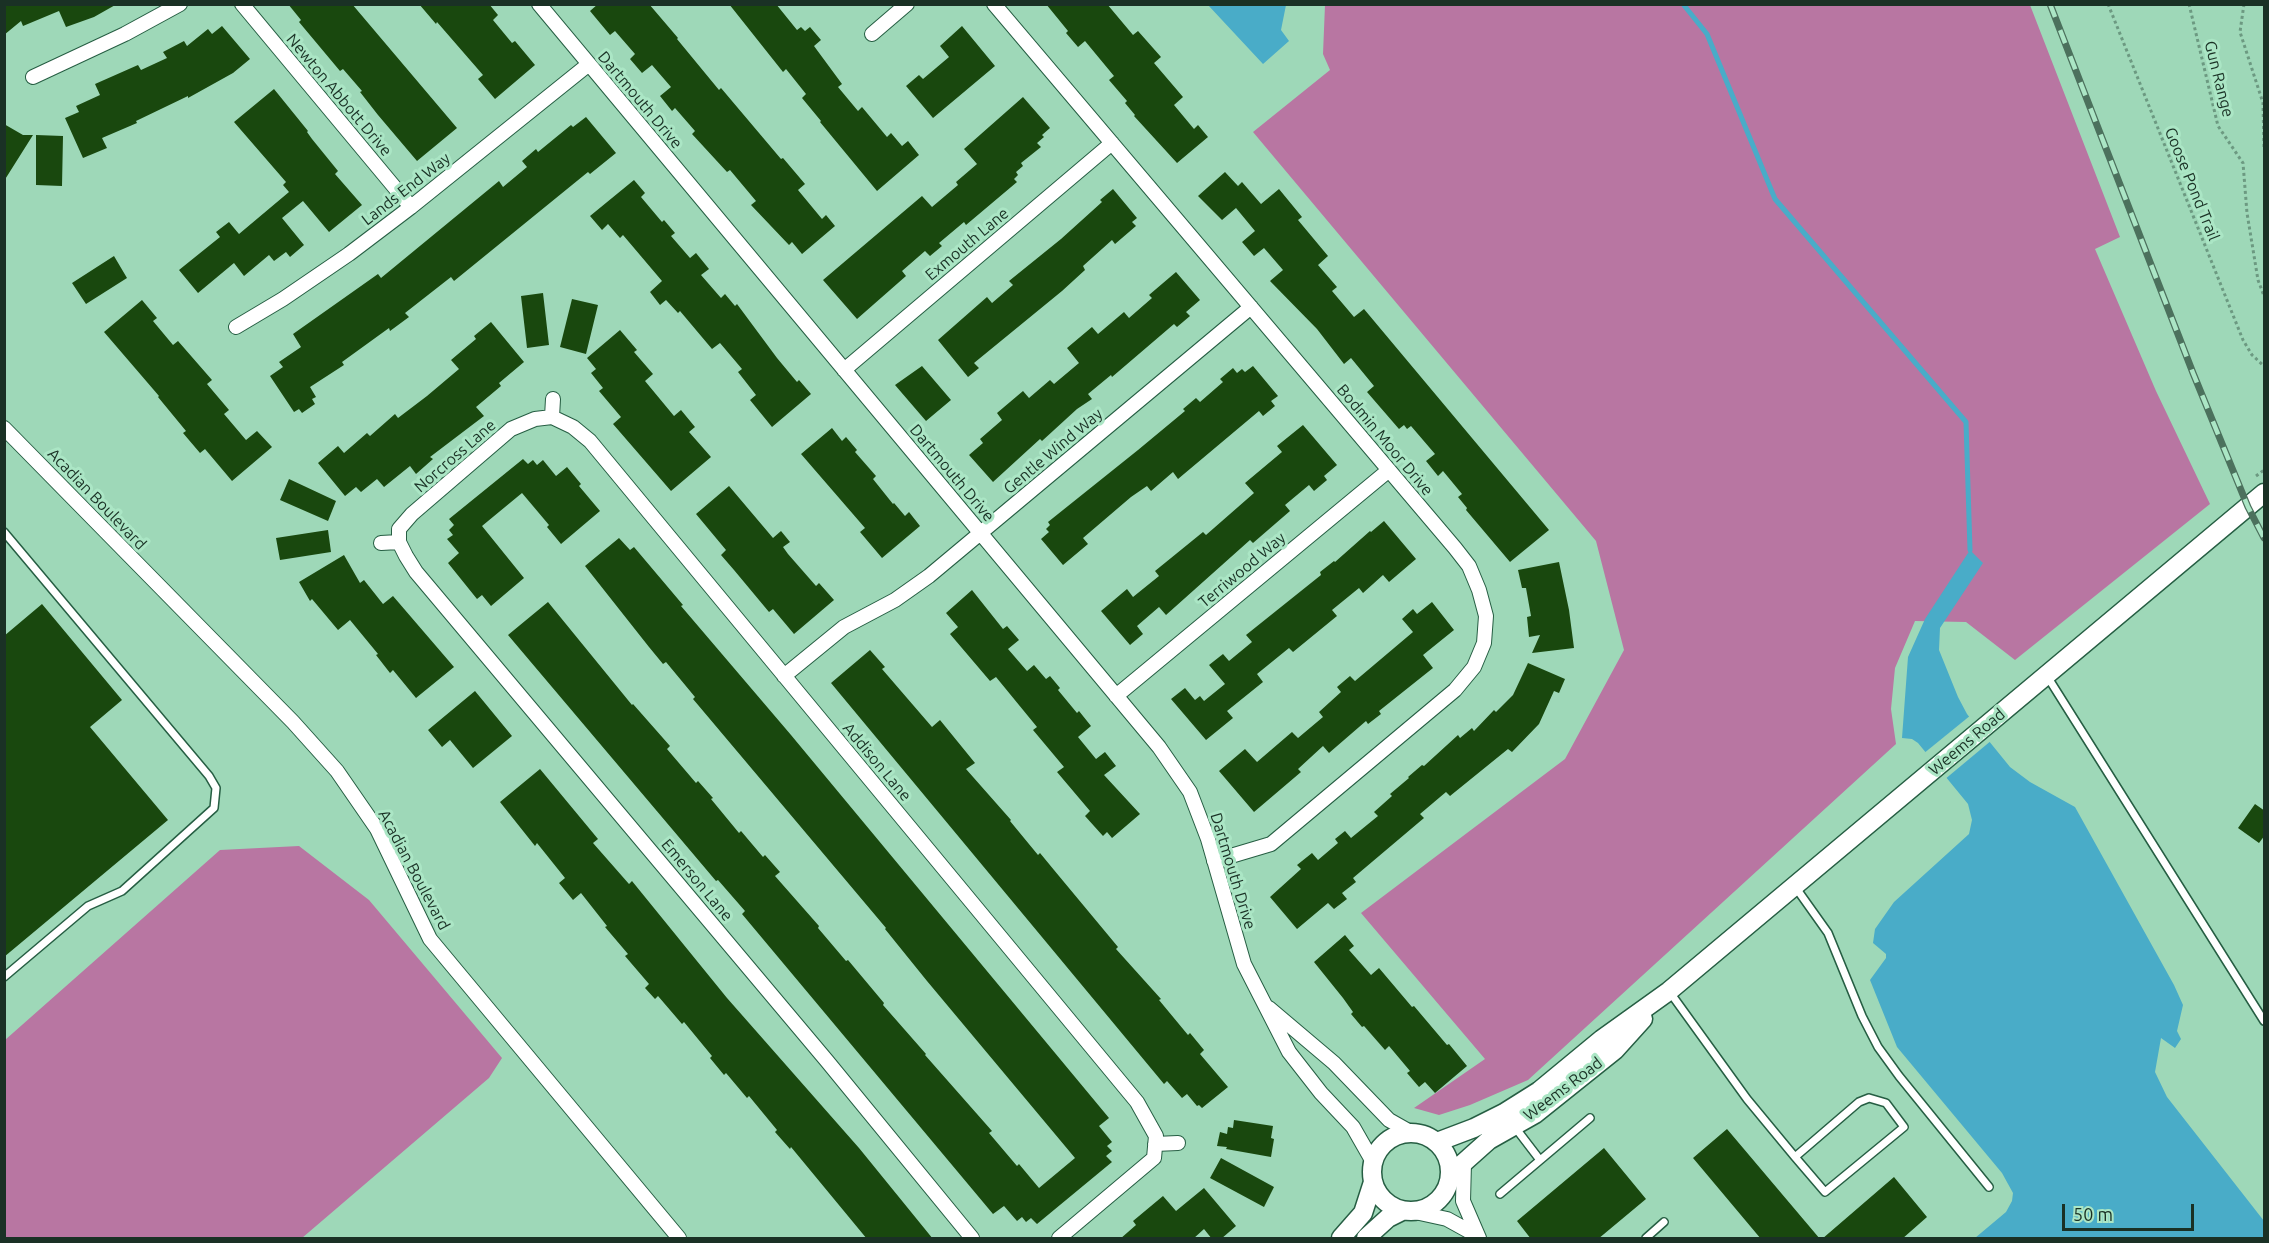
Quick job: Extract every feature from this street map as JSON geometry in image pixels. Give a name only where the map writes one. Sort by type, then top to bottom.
[{"type":"street","points":[[33,77],[125,34],[180,4]]},
{"type":"street","name":"Newton Abbott Drive","points":[[242,4],[411,207]]},
{"type":"street","name":"Dartmouth Drive","points":[[539,4],[1159,747],[1190,792],[1208,839],[1244,964],[1288,1052],[1321,1093],[1353,1127],[1373,1162]]},
{"type":"street","points":[[872,34],[907,4]]},
{"type":"street","name":"Bodmin Moor Drive","points":[[994,4],[1469,567],[1479,590],[1486,616],[1484,643],[1474,667],[1455,690],[1271,844],[1214,861]]},
{"type":"street","name":"Lands End Way","points":[[236,327],[292,293],[349,254],[589,64]]},
{"type":"street","name":"Exmouth Lane","points":[[844,370],[1112,143]]},
{"type":"street","name":"Gentle Wind Way","points":[[783,676],[844,627],[895,600],[929,576],[1251,307]]},
{"type":"street","points":[[552,417],[554,399]]},
{"type":"street","name":"Norcross Lane","points":[[399,542],[399,529],[412,514],[511,429],[535,419],[552,417]]},
{"type":"street","name":"Addison Lane","points":[[552,417],[573,427],[590,441],[1137,1102],[1156,1136],[1155,1144]]},
{"type":"street","name":"Acadian Boulevard","points":[[4,428],[285,714],[337,771],[376,828],[430,939],[679,1239]]},
{"type":"street","name":"Terriwood Way","points":[[1116,696],[1389,470]]},
{"type":"street","name":"Weems Road","points":[[1437,1142],[1494,1118],[1539,1091],[1602,1039],[1669,990],[2265,493]]},
{"type":"street","points":[[381,543],[399,542]]},
{"type":"street","name":"Emerson Lane","points":[[399,542],[416,572],[827,1061],[972,1239]]},
{"type":"street","name":"Weems Road","points":[[1450,1179],[1489,1140],[1555,1100],[1615,1050],[1669,990]]},
{"type":"street","name":"Dartmouth Drive","points":[[1265,1005],[1334,1063],[1389,1120],[1412,1133]]},
{"type":"street","points":[[1341,1239],[1363,1213],[1373,1182],[1373,1162],[1378,1151],[1386,1142],[1398,1135],[1412,1133],[1425,1135],[1437,1142],[1446,1152],[1450,1165],[1450,1179],[1446,1191],[1438,1202],[1427,1209],[1408,1211],[1388,1218],[1366,1239]]},
{"type":"street","points":[[1068,1236],[1154,1158],[1155,1144],[1178,1143]]},
{"type":"street","points":[[1464,1163],[1463,1201],[1476,1237]]},
{"type":"street","points":[[1373,1182],[1381,1198],[1391,1206],[1447,1220],[1476,1237]]},
{"type":"lane","points":[[4,532],[209,776],[216,788],[214,808],[122,891],[88,906],[4,977]]},
{"type":"lane","points":[[2047,676],[2265,1021]]},
{"type":"lane","points":[[1794,886],[1828,933],[1862,1016],[1878,1047],[1989,1187]]},
{"type":"lane","points":[[1669,990],[1747,1099],[1795,1157],[1825,1192],[1904,1127],[1886,1103],[1869,1098],[1859,1102],[1795,1157]]},
{"type":"lane","points":[[1500,1194],[1590,1118]]},
{"type":"lane","points":[[1513,1125],[1540,1160]]},
{"type":"lane","points":[[1646,1239],[1664,1222]]},
{"type":"path","name":"Goose Pond Trail","points":[[2108,4],[2243,340],[2252,355],[2265,366]]},
{"type":"path","name":"Gun Range","points":[[2189,4],[2218,126],[2242,163],[2247,213],[2258,280],[2265,296]]},
{"type":"path","name":"Gun Range","points":[[2244,4],[2240,32],[2263,103],[2265,149]]},
{"type":"shaded area","points":[[1325,5],[2030,5],[2120,237],[2095,249],[2156,391],[2210,504],[2015,660],[1966,622],[1915,621],[1895,668],[1891,709],[1896,744],[1528,1080],[1470,1105],[1439,1115],[1414,1108],[1485,1059],[1361,913],[1565,759],[1624,650],[1596,541],[1253,132],[1330,70],[1323,54]]},
{"type":"shaded area","points":[[299,846],[369,900],[502,1058],[489,1078],[302,1238],[5,1238],[5,1040],[220,850]]},
{"type":"water","points":[[1208,5],[1286,5],[1281,30],[1289,41],[1263,64]]},
{"type":"water","points":[[1970,550],[1983,563],[1940,628],[1939,650],[1958,697],[1967,714],[2010,767],[2030,782],[2075,807],[2183,1005],[2177,1031],[2181,1039],[2175,1048],[2161,1038],[2155,1072],[2167,1097],[2264,1221],[2264,1238],[1975,1238],[2006,1212],[2012,1201],[2013,1193],[2002,1173],[1897,1047],[1870,980],[1886,958],[1886,954],[1873,943],[1875,929],[1894,902],[1969,834],[1972,820],[1968,804],[1918,743],[1912,739],[1902,738],[1908,657],[1925,619]]},
{"type":"pier","points":[[1971,715],[1992,740],[1944,780],[1923,754]]},
{"type":"building","points":[[4,4],[117,4],[94,17],[66,27],[59,11],[23,26],[21,21],[4,35]]},
{"type":"building","points":[[288,4],[352,4],[457,128],[417,161],[378,115],[360,92],[362,91],[343,69],[340,71],[299,22],[301,20]]},
{"type":"building","points":[[419,4],[489,4],[498,15],[493,20],[512,43],[515,41],[535,65],[495,99],[478,79],[483,75]]},
{"type":"building","points":[[598,4],[649,4],[719,90],[721,88],[805,184],[798,190],[822,219],[826,215],[835,226],[802,254],[792,242],[789,245],[751,205],[756,201],[730,170],[727,172],[692,134],[695,131],[675,108],[672,111],[660,96],[671,87],[652,65],[642,73],[630,59],[635,54],[615,31],[610,35],[590,11]]},
{"type":"building","points":[[729,4],[776,4],[797,30],[801,27],[805,31],[810,27],[821,40],[814,46],[842,84],[838,87],[858,111],[862,107],[887,137],[891,133],[902,146],[908,141],[919,155],[877,191],[802,98],[806,94],[786,69],[783,72]]},
{"type":"building","points":[[1046,4],[1107,4],[1133,35],[1138,31],[1161,57],[1154,63],[1183,97],[1174,105],[1194,129],[1198,125],[1208,137],[1177,163],[1134,116],[1125,103],[1127,101],[1109,80],[1114,76],[1085,41],[1078,47]]},
{"type":"building","points":[[222,26],[250,59],[233,73],[188,98],[188,96],[136,121],[137,123],[102,138],[107,148],[83,158],[65,118],[79,112],[76,106],[100,95],[95,84],[138,65],[141,70],[167,58],[163,52],[184,41],[187,46],[208,29],[212,34]]},
{"type":"building","points":[[962,26],[995,66],[933,118],[906,86],[919,75],[923,79],[949,57],[940,46]]},
{"type":"building","points":[[274,89],[338,171],[335,174],[362,205],[329,232],[303,201],[282,218],[304,245],[290,257],[286,252],[274,261],[269,255],[244,276],[234,263],[198,293],[179,270],[220,237],[216,232],[229,222],[239,234],[289,192],[283,185],[286,182],[234,122]]},
{"type":"building","points":[[1023,97],[1050,128],[1037,143],[1041,147],[1021,163],[1023,166],[1016,172],[1018,175],[1014,179],[1017,182],[966,225],[964,222],[939,243],[942,246],[930,256],[925,251],[902,271],[906,276],[857,319],[823,280],[922,196],[932,207],[958,185],[956,182],[977,164],[964,149]]},
{"type":"building","points":[[586,117],[616,153],[590,174],[588,172],[454,281],[451,277],[405,313],[409,317],[390,331],[389,328],[342,362],[344,365],[310,387],[316,397],[312,399],[315,404],[302,413],[299,409],[294,412],[270,376],[283,367],[279,362],[301,347],[293,334],[378,274],[381,278],[499,181],[503,187],[527,167],[522,161],[536,149],[538,152],[571,125],[573,127]]},
{"type":"building","points":[[4,124],[23,135],[33,135],[4,181]]},
{"type":"building","points":[[36,135],[63,136],[62,186],[36,185]]},
{"type":"building","points":[[1225,172],[1238,186],[1242,182],[1261,204],[1279,189],[1302,217],[1298,220],[1328,256],[1318,265],[1337,287],[1332,291],[1354,317],[1364,309],[1549,530],[1510,562],[1466,510],[1467,508],[1458,497],[1462,494],[1443,471],[1438,476],[1426,461],[1435,454],[1411,426],[1407,429],[1404,425],[1399,429],[1367,392],[1374,386],[1351,358],[1344,364],[1317,329],[1270,281],[1283,270],[1264,248],[1254,256],[1242,242],[1255,231],[1236,208],[1222,220],[1198,196]]},
{"type":"building","points":[[634,180],[645,193],[641,197],[662,222],[664,220],[675,233],[671,236],[690,258],[696,253],[709,269],[701,275],[721,298],[725,294],[735,306],[737,304],[777,358],[797,382],[799,380],[811,394],[772,427],[750,400],[756,395],[738,372],[742,369],[720,343],[712,349],[680,311],[678,313],[666,300],[660,305],[650,292],[662,281],[623,235],[620,238],[608,224],[602,230],[590,216]]},
{"type":"building","points":[[1113,189],[1137,218],[1132,222],[1136,226],[1115,244],[1112,240],[1083,266],[1085,270],[1062,291],[974,363],[979,368],[968,377],[938,340],[987,297],[992,303],[1013,285],[1009,281],[1061,239]]},
{"type":"building","points":[[114,256],[127,278],[86,304],[72,283]]},
{"type":"building","points":[[1176,272],[1200,300],[1186,312],[1190,316],[1177,327],[1174,324],[1112,377],[1111,375],[1088,394],[1092,399],[1077,409],[1042,441],[1040,439],[993,482],[969,455],[983,443],[980,439],[1002,420],[997,413],[1023,391],[1029,398],[1050,380],[1054,384],[1079,363],[1067,348],[1092,327],[1098,334],[1124,312],[1129,318],[1152,298],[1149,295]]},
{"type":"building","points":[[543,293],[549,345],[527,348],[521,296]]},
{"type":"building","points":[[572,299],[598,305],[586,354],[560,347]]},
{"type":"building","points":[[142,300],[157,318],[153,321],[173,345],[178,341],[212,380],[207,384],[229,410],[224,414],[246,440],[257,431],[272,447],[232,481],[205,449],[200,453],[183,433],[186,431],[159,396],[104,332]]},
{"type":"building","points":[[491,322],[524,362],[476,407],[484,416],[430,457],[433,459],[416,474],[410,466],[384,487],[377,479],[361,492],[356,487],[345,496],[318,463],[338,446],[344,453],[367,433],[370,436],[395,414],[398,418],[427,396],[459,369],[451,360],[476,339],[474,336]]},
{"type":"building","points":[[620,330],[637,350],[634,352],[653,374],[645,381],[674,416],[681,410],[695,427],[689,432],[711,457],[671,491],[613,424],[621,417],[599,391],[603,388],[591,373],[596,369],[587,358]]},
{"type":"building","points":[[922,366],[951,400],[926,421],[895,385]]},
{"type":"building","points":[[1253,366],[1278,396],[1271,401],[1275,406],[1263,416],[1259,411],[1178,479],[1173,472],[1151,491],[1147,486],[1131,497],[1083,538],[1088,544],[1063,565],[1041,539],[1049,532],[1046,529],[1050,525],[1048,522],[1185,411],[1183,409],[1196,398],[1200,402],[1223,382],[1220,379],[1233,368],[1237,373],[1242,369],[1245,372]]},
{"type":"building","points":[[1303,425],[1337,465],[1324,476],[1327,480],[1314,491],[1309,485],[1285,505],[1290,511],[1253,543],[1250,540],[1166,615],[1159,607],[1137,626],[1143,634],[1130,645],[1101,611],[1127,589],[1133,597],[1159,576],[1155,571],[1203,532],[1206,535],[1254,493],[1245,483],[1282,452],[1277,446]]},
{"type":"building","points":[[832,428],[842,441],[846,437],[857,450],[855,452],[876,476],[873,479],[893,504],[905,516],[909,512],[920,526],[882,558],[860,532],[865,528],[801,454]]},
{"type":"building","points":[[523,459],[528,464],[533,460],[537,465],[543,460],[556,476],[567,467],[581,484],[579,486],[600,511],[561,544],[547,527],[549,525],[522,493],[482,526],[524,578],[491,606],[482,595],[477,599],[448,563],[459,553],[447,539],[453,535],[449,530],[454,525],[449,519]]},
{"type":"building","points":[[289,479],[336,501],[328,521],[280,500]]},
{"type":"building","points":[[729,486],[773,538],[781,531],[790,542],[783,547],[788,554],[816,586],[819,583],[834,600],[794,634],[773,609],[769,612],[721,555],[726,550],[696,514]]},
{"type":"building","points":[[1384,521],[1416,559],[1389,582],[1383,575],[1363,593],[1359,588],[1332,610],[1337,616],[1293,652],[1289,648],[1257,674],[1263,682],[1227,711],[1233,718],[1206,740],[1171,699],[1185,688],[1195,700],[1200,696],[1204,701],[1225,684],[1209,665],[1223,654],[1229,661],[1252,642],[1246,635]]},
{"type":"building","points":[[328,530],[331,552],[280,560],[276,538]]},
{"type":"building","points":[[619,538],[630,550],[634,547],[683,605],[681,606],[1109,1118],[1099,1126],[1112,1142],[1107,1146],[1112,1151],[1106,1156],[1112,1162],[1037,1224],[1031,1218],[1026,1222],[1022,1217],[1017,1221],[1004,1206],[993,1214],[742,914],[745,911],[718,880],[716,881],[508,635],[548,602],[632,705],[670,746],[667,749],[696,783],[698,781],[713,798],[711,799],[739,833],[741,831],[763,857],[765,855],[780,872],[775,876],[992,1131],[989,1133],[1017,1166],[1019,1164],[1039,1188],[1075,1158],[927,981],[886,928],[693,699],[695,697],[666,662],[663,664],[585,566]]},
{"type":"building","points":[[344,555],[360,583],[364,580],[383,604],[393,596],[454,667],[416,698],[393,670],[390,673],[376,655],[378,654],[350,620],[338,630],[312,599],[310,601],[299,582]]},
{"type":"building","points":[[1559,562],[1574,648],[1532,653],[1540,635],[1529,637],[1527,617],[1531,616],[1526,588],[1522,588],[1518,570]]},
{"type":"building","points":[[972,590],[1003,629],[1007,626],[1019,640],[1008,649],[1027,671],[1034,665],[1046,679],[1050,676],[1060,688],[1058,690],[1091,726],[1078,737],[1096,759],[1105,752],[1116,766],[1104,775],[1140,814],[1112,838],[1107,832],[1103,836],[1085,816],[1090,811],[1057,772],[1064,767],[1033,730],[1037,727],[996,677],[990,681],[950,634],[958,627],[946,613]]},
{"type":"building","points":[[1432,602],[1454,630],[1423,655],[1433,668],[1379,711],[1381,714],[1368,724],[1366,721],[1329,753],[1323,746],[1298,769],[1301,772],[1254,812],[1219,771],[1245,749],[1257,762],[1292,732],[1298,738],[1323,717],[1319,712],[1341,692],[1337,687],[1350,676],[1355,681],[1413,632],[1402,619],[1413,609],[1417,614]]},
{"type":"building","points":[[42,604],[122,700],[90,727],[168,820],[4,957],[4,636]]},
{"type":"building","points":[[870,650],[885,667],[882,669],[932,727],[940,720],[975,763],[966,769],[1038,855],[1040,853],[1188,1035],[1190,1033],[1204,1050],[1200,1054],[1228,1087],[1202,1108],[1197,1106],[1187,1094],[1182,1098],[1167,1081],[1164,1084],[831,683]]},
{"type":"building","points":[[1528,663],[1565,679],[1559,693],[1554,691],[1539,724],[1512,752],[1508,749],[1450,796],[1446,792],[1420,814],[1424,818],[1353,878],[1356,882],[1342,893],[1347,899],[1334,909],[1328,903],[1297,929],[1270,897],[1301,869],[1297,865],[1312,853],[1318,860],[1338,843],[1335,839],[1345,831],[1351,838],[1378,816],[1374,812],[1408,777],[1422,765],[1424,766],[1458,735],[1460,738],[1472,728],[1474,731],[1494,710],[1496,712],[1513,695]]},
{"type":"building","points":[[475,691],[512,736],[473,768],[450,740],[442,747],[428,730]]},
{"type":"building","points":[[540,769],[598,839],[593,843],[629,884],[632,881],[727,998],[859,1148],[933,1239],[867,1239],[791,1147],[790,1149],[775,1132],[777,1130],[749,1096],[747,1098],[726,1073],[724,1075],[710,1058],[712,1056],[684,1022],[682,1024],[658,996],[655,999],[645,988],[649,984],[625,956],[628,954],[605,927],[607,926],[581,893],[573,900],[559,883],[565,878],[537,843],[535,846],[500,802]]},
{"type":"building","points":[[2255,804],[2265,811],[2265,835],[2259,843],[2238,828]]},
{"type":"building","points":[[1345,935],[1354,946],[1349,950],[1371,975],[1379,968],[1467,1066],[1435,1093],[1425,1082],[1419,1087],[1407,1073],[1410,1071],[1389,1046],[1385,1050],[1364,1026],[1362,1027],[1351,1014],[1353,1012],[1343,998],[1314,962]]},
{"type":"building","points":[[1234,1120],[1273,1126],[1271,1138],[1274,1139],[1271,1157],[1217,1146],[1220,1132],[1227,1134],[1228,1127],[1233,1128]]},
{"type":"building","points":[[1727,1129],[1820,1239],[1761,1239],[1693,1158]]},
{"type":"building","points":[[1604,1148],[1646,1199],[1598,1239],[1531,1239],[1517,1221]]},
{"type":"building","points":[[1221,1158],[1274,1187],[1264,1207],[1210,1178]]},
{"type":"building","points":[[1894,1177],[1927,1217],[1902,1239],[1822,1239]]},
{"type":"building","points":[[1204,1188],[1236,1226],[1221,1239],[1212,1239],[1204,1229],[1193,1239],[1120,1239],[1136,1225],[1133,1221],[1163,1196],[1176,1211]]},
{"type":"waterway","points":[[1683,4],[1707,34],[1775,199],[1966,422],[1970,550]]},
{"type":"railway","points":[[2050,4],[2193,373],[2248,507],[2264,538]]}]
